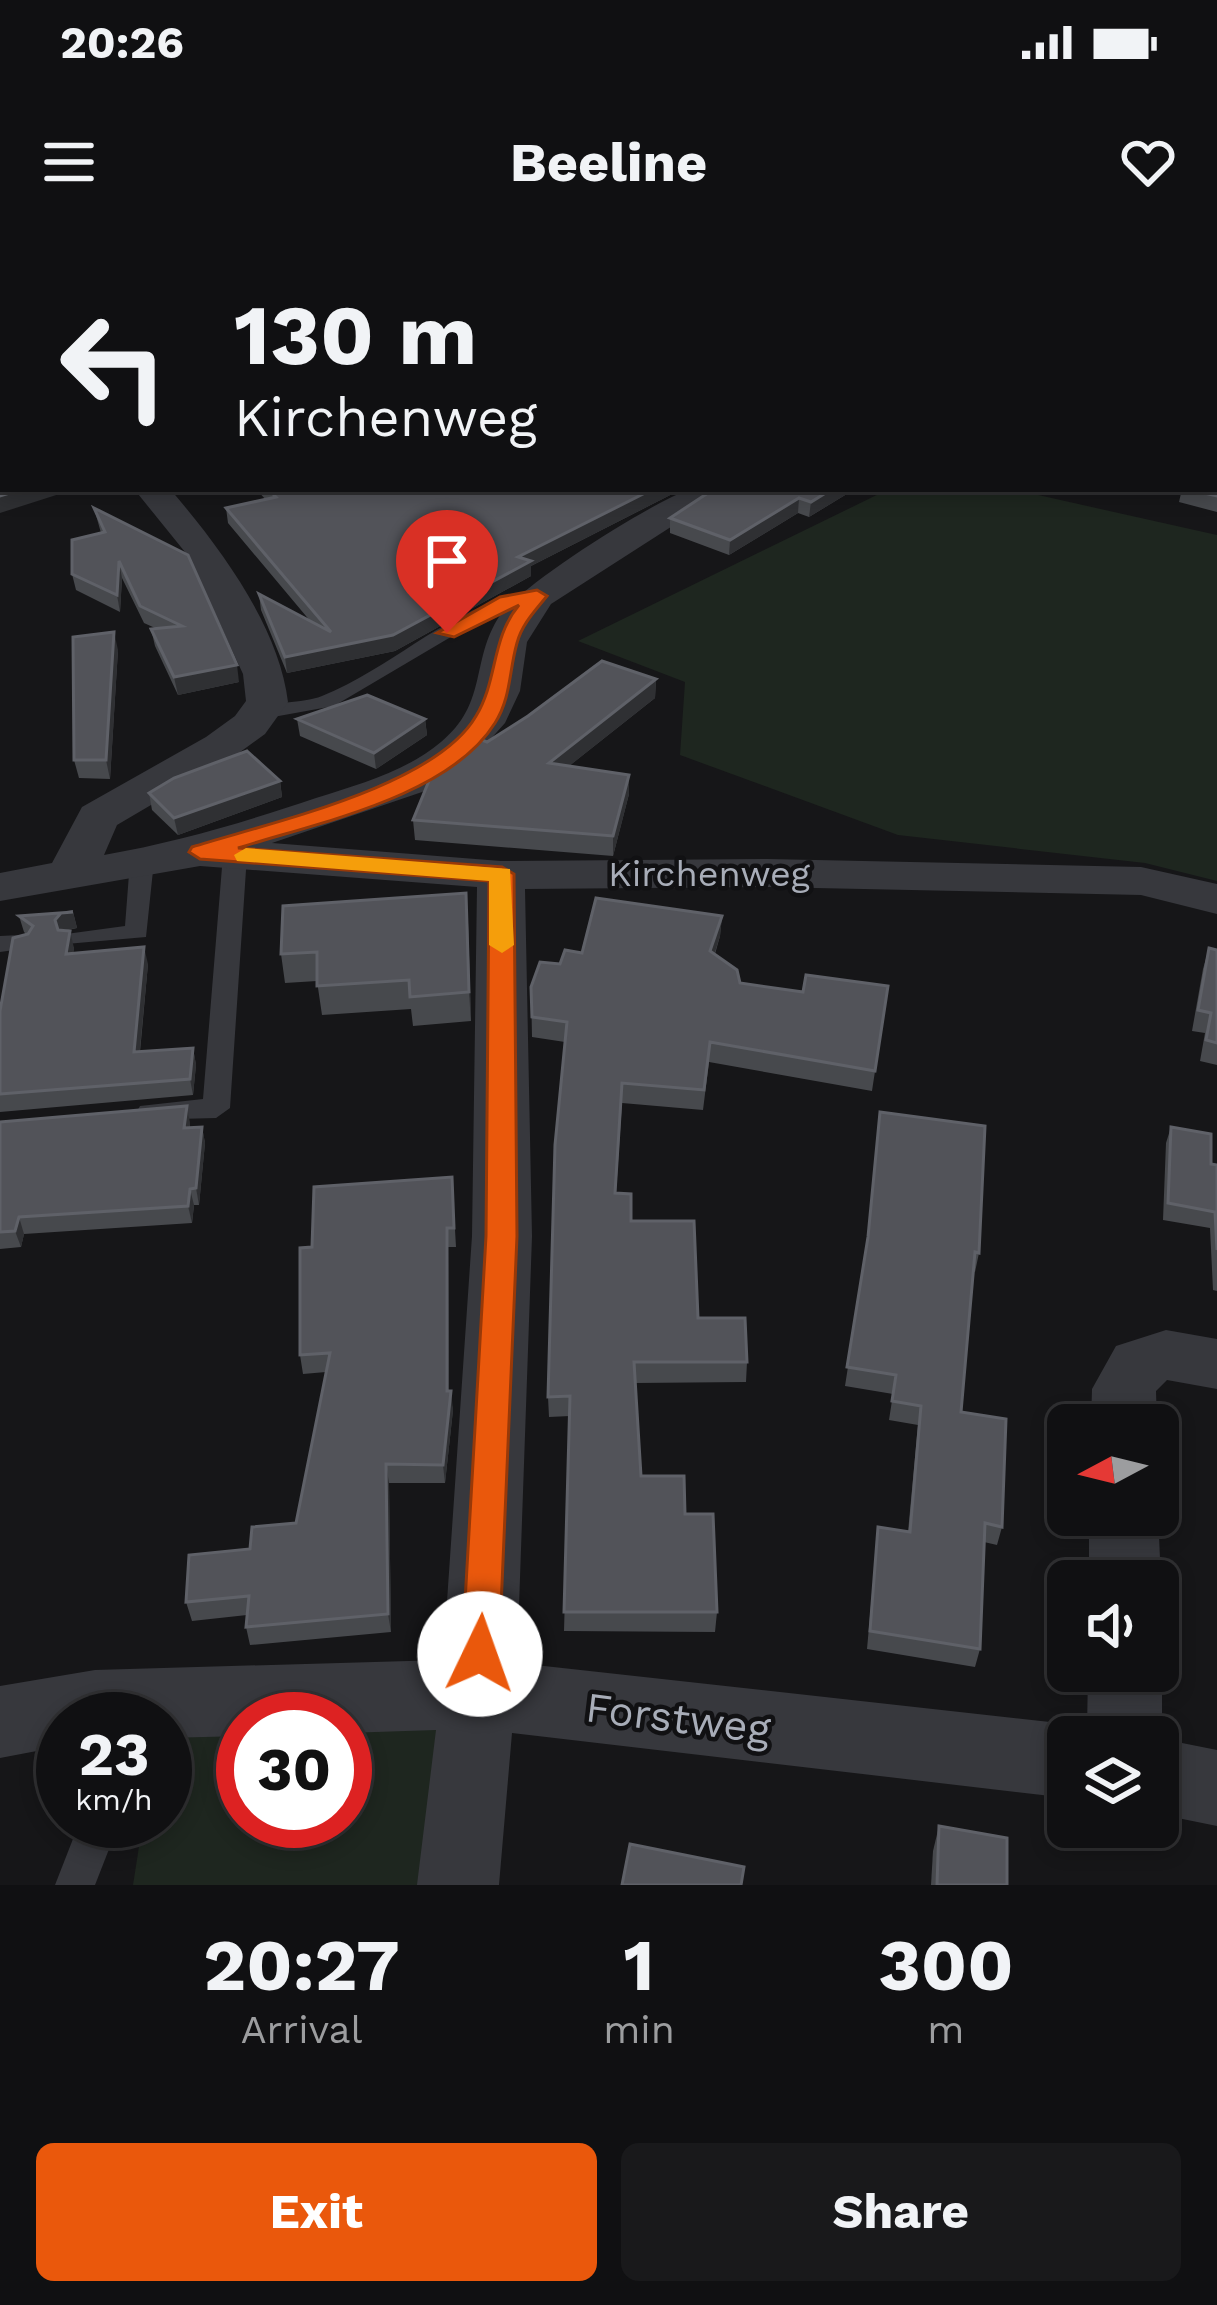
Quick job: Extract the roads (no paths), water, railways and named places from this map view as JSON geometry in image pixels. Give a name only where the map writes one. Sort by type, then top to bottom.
[{"type":"street","points":[[73,872],[98,817],[221,746],[262,713],[267,702],[264,674],[206,554],[154,492]]},
{"type":"street","points":[[0,887],[142,861],[218,854],[409,782],[456,752],[484,723],[499,691],[507,642],[516,621],[537,596],[708,492]]},
{"type":"street","name":"Kirchenweg","points":[[218,854],[502,874],[768,873],[1142,881],[1217,899]]},
{"type":"street","points":[[458,1885],[478,1694],[502,1236],[502,874]]},
{"type":"street","points":[[1124,1404],[1124,1389],[1139,1364],[1166,1354],[1217,1364]]},
{"type":"street","name":"Forstweg","points":[[192,1707],[478,1694],[1047,1759]]},
{"type":"street","name":"Forstweg","points":[[0,1722],[36,1718]]},
{"type":"street","points":[[1179,1780],[1217,1788]]},
{"type":"lane","points":[[262,713],[302,709],[346,694],[476,615],[506,601],[537,596]]},
{"type":"lane","points":[[129,1115],[216,1108],[218,854]]},
{"type":"lane","points":[[76,939],[137,932],[142,861]]},
{"type":"lane","points":[[75,1885],[92,1848]]}]
